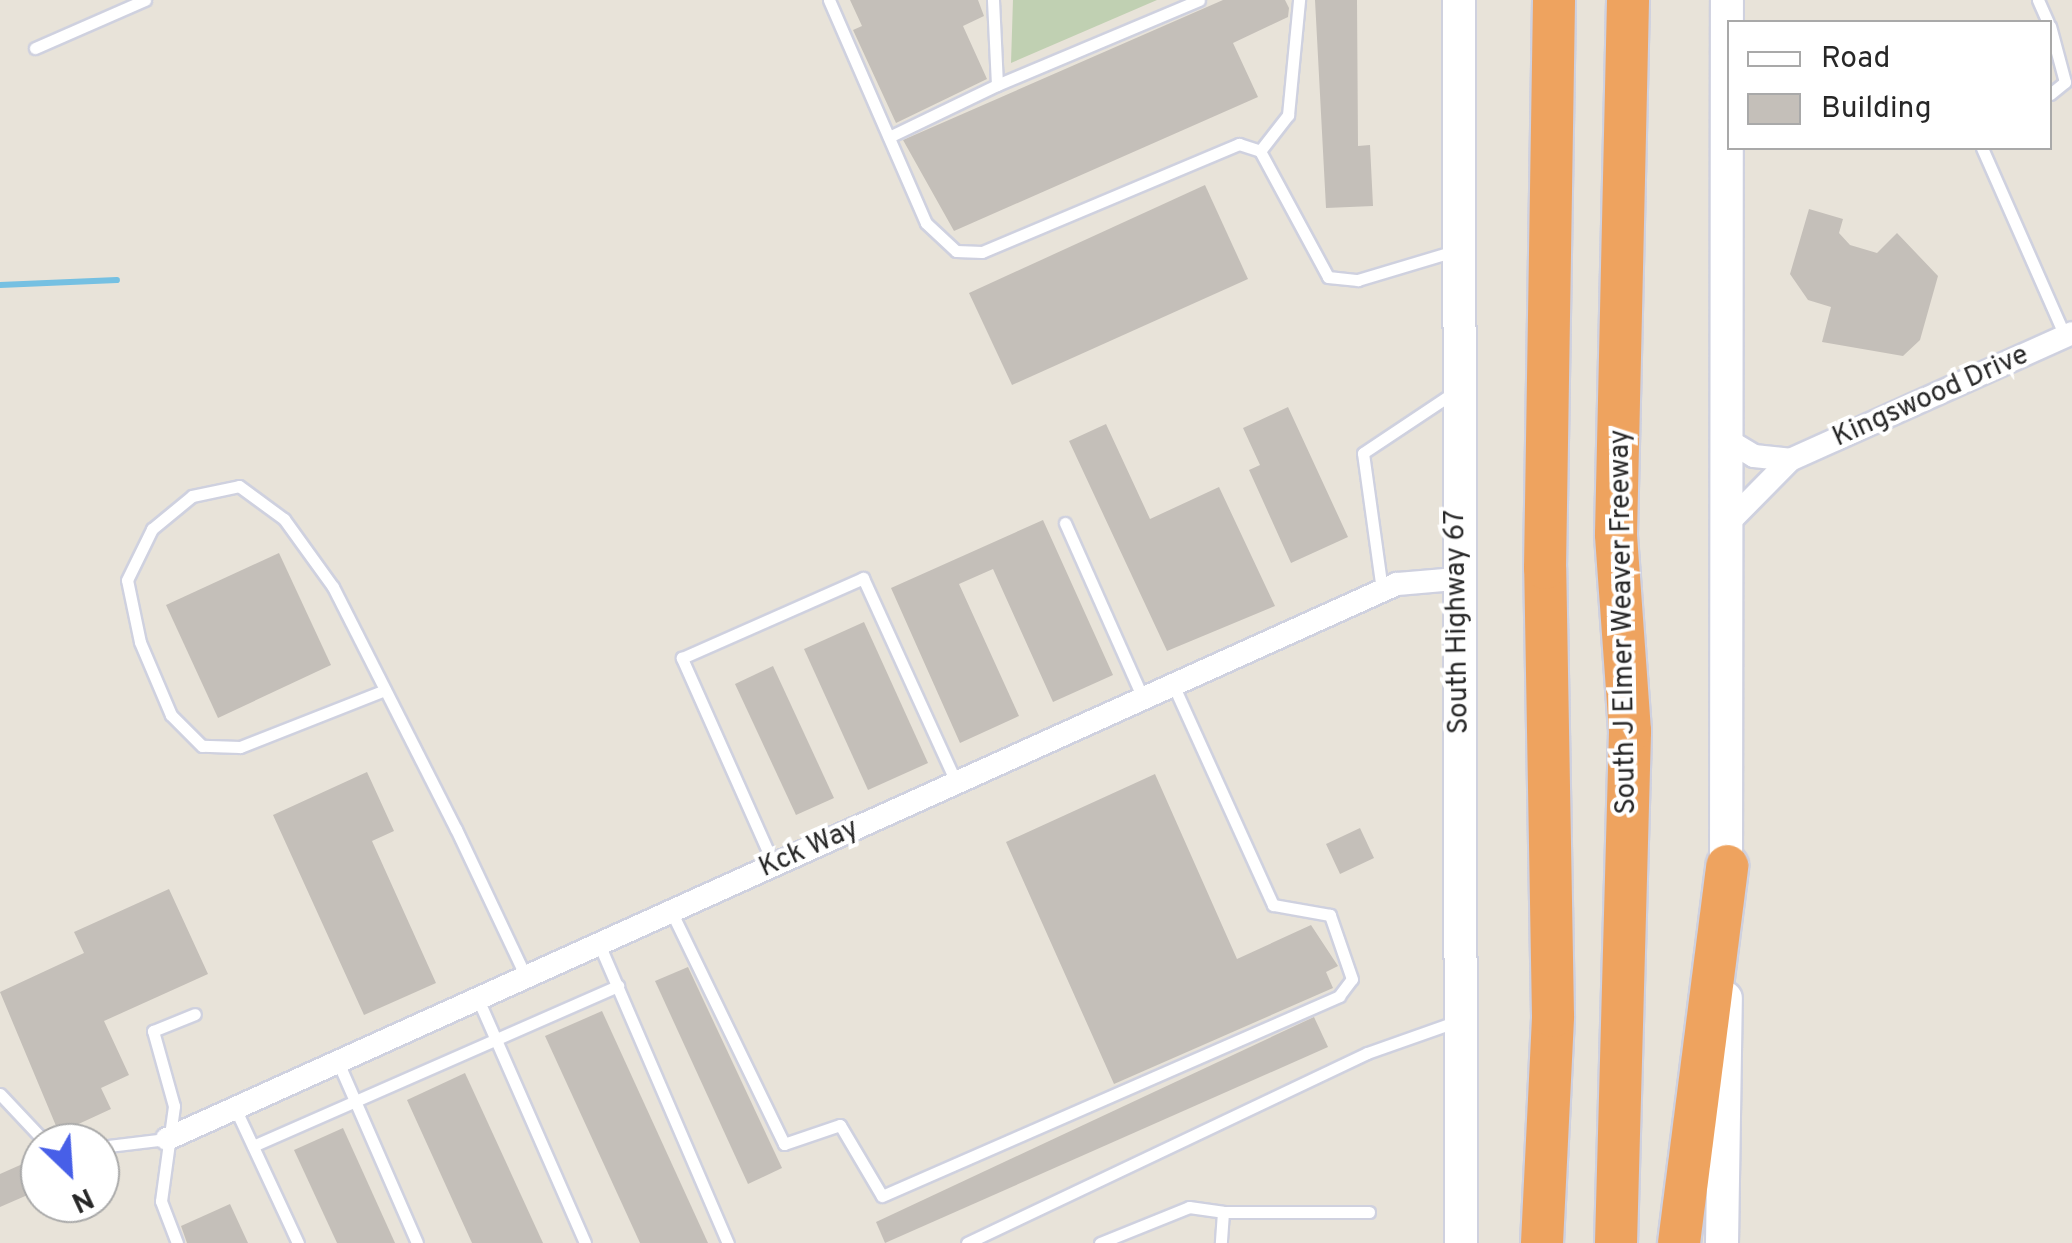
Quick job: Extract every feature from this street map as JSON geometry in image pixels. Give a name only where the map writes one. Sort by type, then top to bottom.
[{"type":"highway","points":[[1542,1243],[1552,1016],[1544,568],[1554,0]]},
{"type":"highway","name":"South J Elmer Weaver Freeway","points":[[1616,1243],[1630,732],[1616,534],[1628,0]]},
{"type":"highway","points":[[1678,1243],[1726,866]]},
{"type":"main road","name":"South Highway 67","points":[[1458,0],[1455,580],[1467,1018],[1461,1243]]},
{"type":"main road","points":[[1722,1243],[1727,0]]},
{"type":"street","name":"Kingswood Drive","points":[[1722,530],[1790,460],[2069,334]]},
{"type":"street","points":[[1724,438],[1754,456],[1790,460]]},
{"type":"street","name":"Kck Way","points":[[167,1139],[1382,590],[1455,580]]},
{"type":"lane","points":[[35,48],[145,0]]},
{"type":"lane","points":[[830,0],[889,137],[942,244],[982,252],[1239,144],[1260,151],[1328,277],[1358,280],[1458,250]]},
{"type":"lane","points":[[993,0],[998,85]]},
{"type":"lane","points":[[889,137],[998,85],[1199,0]]},
{"type":"lane","points":[[1260,151],[1288,114],[1299,0]]},
{"type":"lane","points":[[2052,35],[2065,82],[2052,92]]},
{"type":"lane","points":[[1983,150],[2069,334]]},
{"type":"lane","points":[[1382,590],[1363,454],[1456,390]]},
{"type":"lane","points":[[385,690],[240,747],[202,746],[171,715],[140,642],[127,580],[152,529],[192,496],[238,486],[284,518],[333,587],[385,690],[526,977]]},
{"type":"lane","points":[[1065,523],[1143,698]]},
{"type":"lane","points":[[774,865],[682,658],[863,578],[956,782]]},
{"type":"lane","points":[[671,912],[784,1144],[840,1125],[882,1196],[1339,996],[1352,979],[1330,915],[1273,905],[1173,685]]},
{"type":"lane","points":[[599,944],[728,1243]]},
{"type":"lane","points":[[253,1146],[618,986]]},
{"type":"lane","points":[[478,999],[584,1243]]},
{"type":"lane","points":[[177,1243],[161,1201],[174,1106],[153,1031],[195,1014]]},
{"type":"lane","points":[[967,1243],[1367,1053],[1467,1018]]},
{"type":"lane","points":[[338,1062],[417,1243]]},
{"type":"lane","points":[[0,1094],[27,1123]]},
{"type":"lane","points":[[236,1108],[298,1243]]},
{"type":"lane","points":[[120,1145],[167,1139]]},
{"type":"lane","points":[[1100,1243],[1188,1206],[1223,1212],[1368,1212]]},
{"type":"lane","points":[[1221,1243],[1223,1212]]},
{"type":"green space","points":[[1013,0],[1157,0],[1011,63]]},
{"type":"building","points":[[850,0],[978,0],[984,16],[963,26],[987,79],[896,123],[853,30],[862,26]]},
{"type":"building","points":[[1223,0],[1285,0],[1289,8],[1288,17],[1233,43],[1258,97],[954,231],[903,140]]},
{"type":"building","points":[[1315,0],[1357,0],[1358,146],[1370,145],[1373,206],[1326,208]]},
{"type":"building","points":[[1205,185],[1248,279],[1012,385],[969,293]]},
{"type":"building","points":[[1809,209],[1843,219],[1839,233],[1850,245],[1877,253],[1897,233],[1938,276],[1920,340],[1903,356],[1822,342],[1831,307],[1808,300],[1790,274]]},
{"type":"building","points":[[1288,407],[1348,537],[1291,563],[1249,470],[1260,465],[1243,428]]},
{"type":"building","points":[[1106,424],[1150,519],[1219,487],[1275,606],[1167,651],[1069,441]]},
{"type":"building","points":[[1043,520],[1113,675],[1053,702],[993,569],[959,584],[1019,716],[960,743],[891,588]]},
{"type":"building","points":[[279,553],[331,665],[218,718],[166,605]]},
{"type":"building","points":[[864,622],[928,763],[868,790],[804,649]]},
{"type":"building","points":[[773,666],[834,798],[796,815],[735,684]]},
{"type":"building","points":[[367,772],[394,831],[372,841],[436,983],[364,1015],[273,815]]},
{"type":"building","points":[[1155,774],[1237,959],[1311,925],[1338,966],[1326,972],[1333,988],[1114,1084],[1006,842]]},
{"type":"building","points":[[1360,828],[1374,858],[1340,874],[1326,844]]},
{"type":"building","points":[[169,889],[208,974],[104,1021],[129,1075],[101,1088],[111,1109],[81,1123],[55,1123],[0,992],[84,953],[74,932]]},
{"type":"building","points":[[688,967],[782,1168],[748,1184],[655,981]]},
{"type":"building","points":[[602,1011],[708,1243],[640,1243],[545,1036]]},
{"type":"building","points":[[1314,1017],[1328,1047],[885,1243],[876,1222]]},
{"type":"building","points":[[465,1073],[543,1243],[472,1243],[407,1100]]},
{"type":"building","points":[[343,1128],[395,1243],[337,1243],[294,1150]]},
{"type":"building","points":[[20,1165],[20,1198],[0,1207],[0,1174]]},
{"type":"building","points":[[230,1204],[248,1243],[187,1243],[181,1226]]},
{"type":"waterway","points":[[0,285],[117,280]]}]
